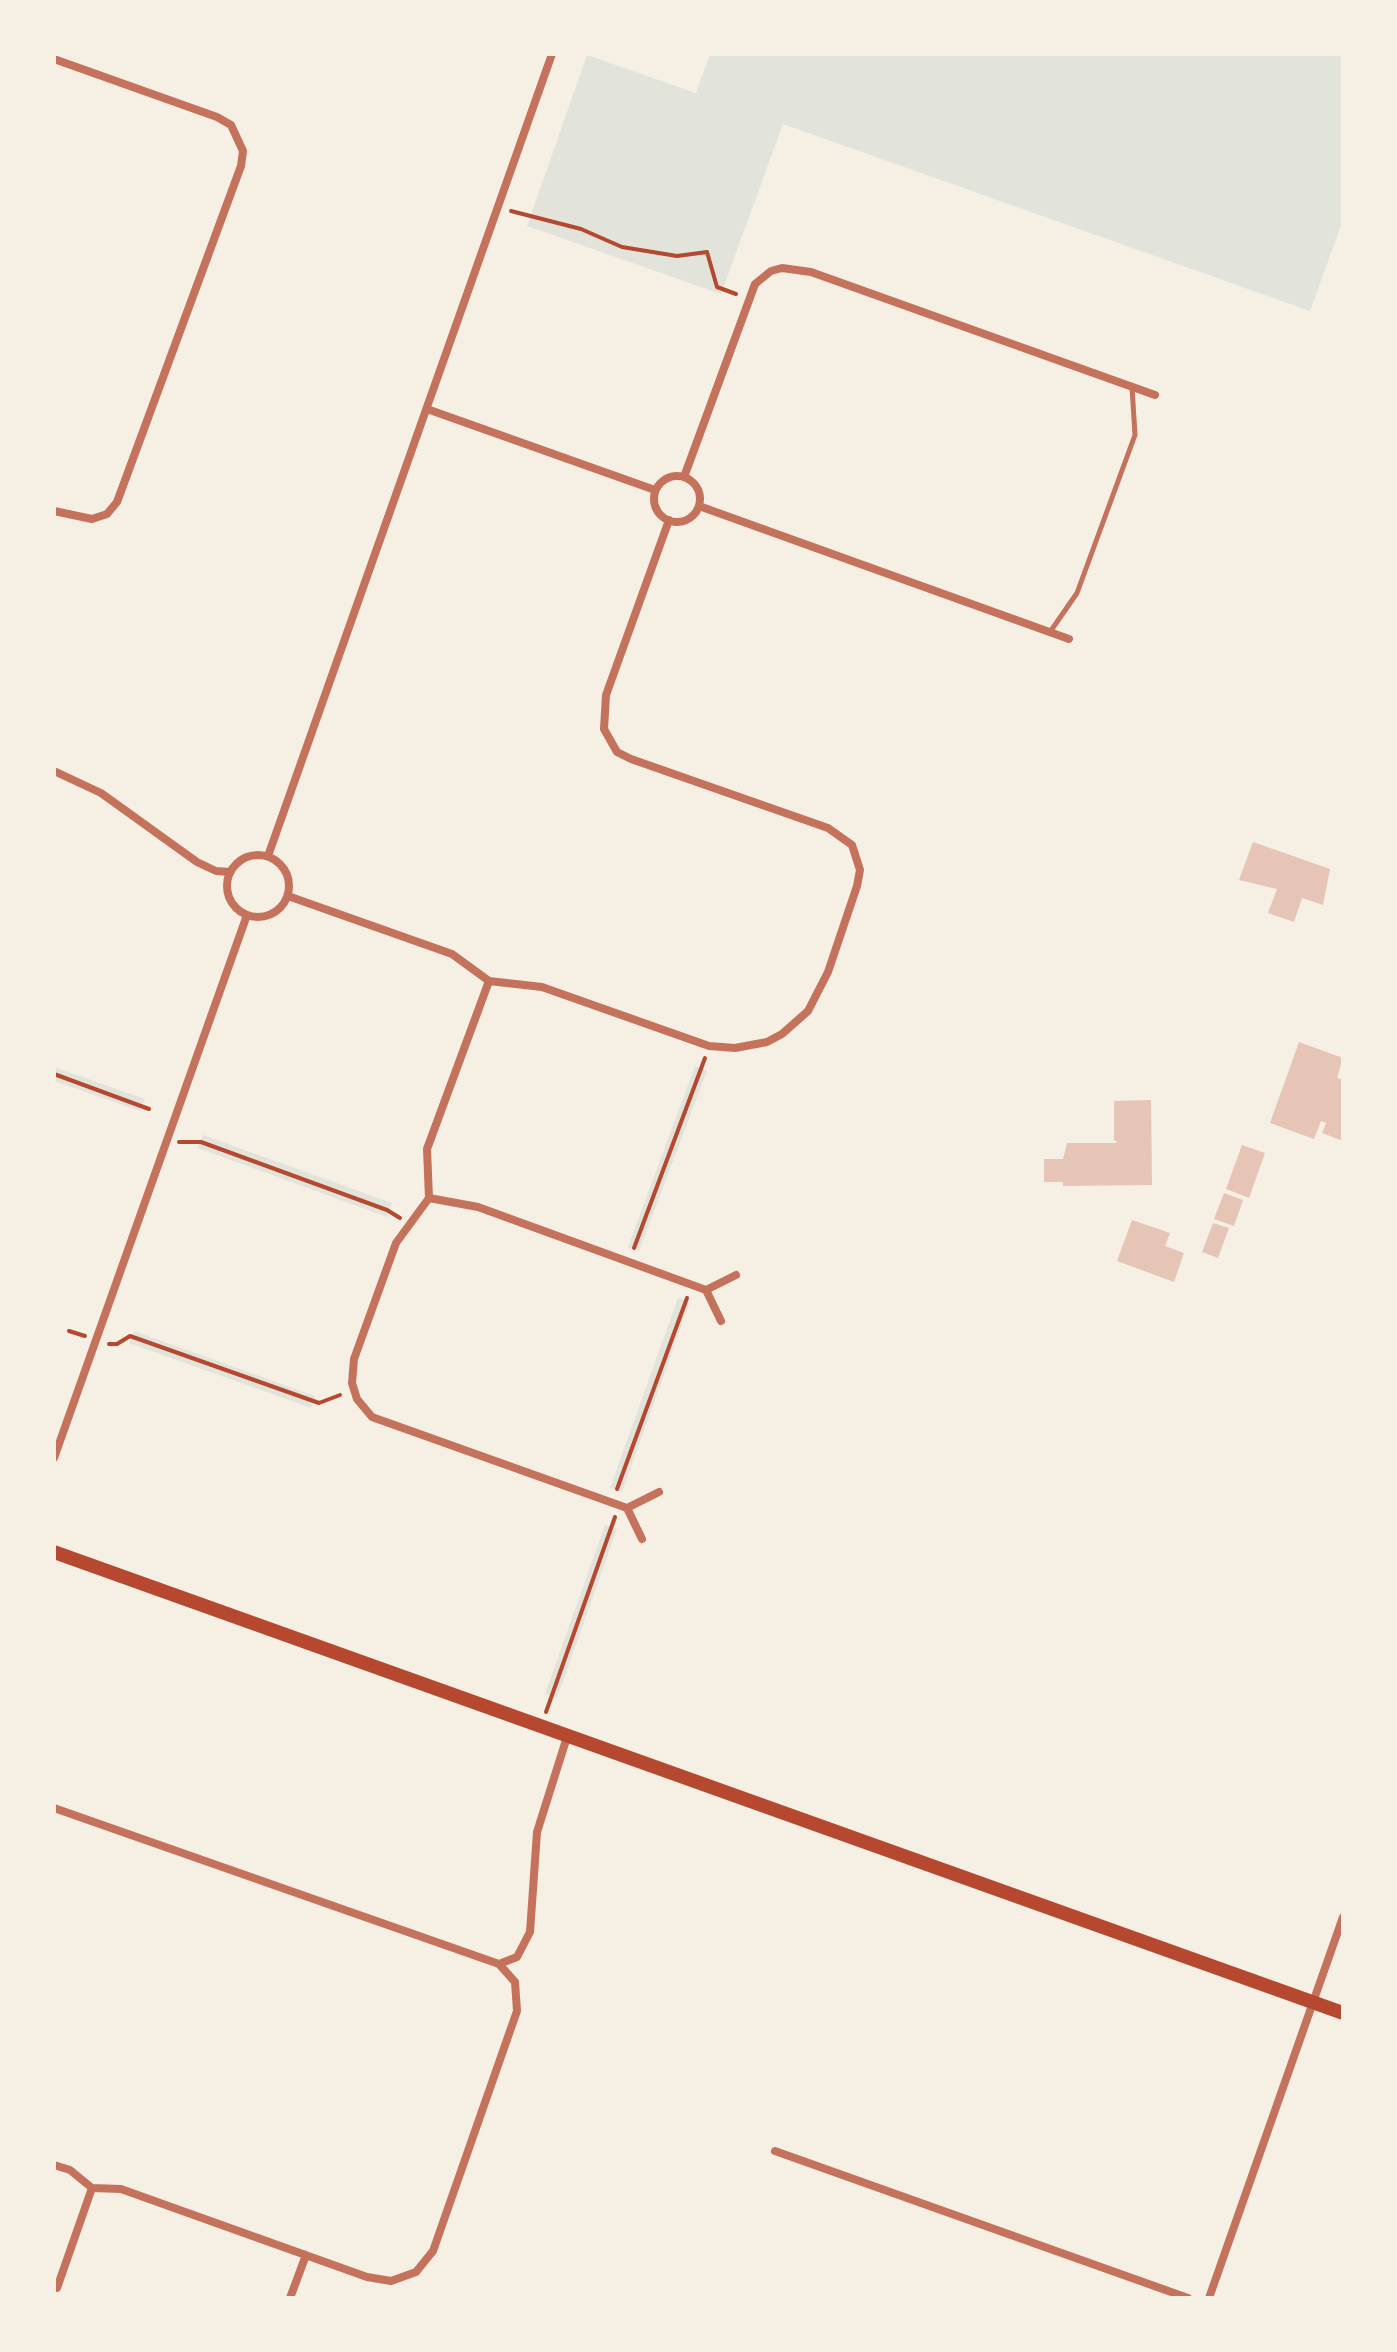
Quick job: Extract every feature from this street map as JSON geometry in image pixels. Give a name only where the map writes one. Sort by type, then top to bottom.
[{"type":"main road","points":[[54,1552],[1343,2013]]},
{"type":"street","points":[[268,856],[552,54]]},
{"type":"street","points":[[54,59],[217,117],[231,125],[243,151],[117,502],[107,514],[92,519],[54,511]]},
{"type":"street","points":[[684,477],[755,284],[771,271],[782,268],[811,272],[1155,395]]},
{"type":"street","points":[[427,409],[655,490]]},
{"type":"street","points":[[670,476],[684,477],[699,492],[699,506],[687,520],[669,520],[654,505],[655,490],[670,476]]},
{"type":"street","points":[[699,506],[1069,639]]},
{"type":"street","points":[[288,896],[452,954],[489,981],[542,987],[709,1046],[735,1048],[767,1042],[782,1034],[808,1011],[828,972],[860,870],[852,845],[841,835],[631,759],[617,752],[609,742],[602,714],[606,695],[669,520]]},
{"type":"street","points":[[54,771],[101,793],[197,862],[216,871],[230,872]]},
{"type":"street","points":[[268,856],[277,861],[288,877],[288,896],[276,912],[257,917],[247,915],[229,897],[230,872],[242,859],[268,856]]},
{"type":"street","points":[[54,1458],[247,915]]},
{"type":"street","points":[[489,981],[427,1149],[429,1198],[396,1243],[354,1359],[354,1390],[364,1408],[382,1421],[627,1508],[642,1539]]},
{"type":"street","points":[[429,1198],[478,1207],[706,1290],[721,1321]]},
{"type":"street","points":[[706,1290],[736,1275]]},
{"type":"street","points":[[627,1508],[659,1492]]},
{"type":"street","points":[[499,1964],[517,1957],[530,1932],[537,1832],[567,1737]]},
{"type":"street","points":[[54,1808],[499,1964],[515,1982],[517,2011],[426,2263],[416,2272],[391,2281],[367,2277],[121,2189],[92,2188],[70,2170],[54,2165]]},
{"type":"street","points":[[1209,2298],[1343,1917]]},
{"type":"street","points":[[775,2151],[1188,2298]]},
{"type":"street","points":[[57,2288],[92,2188]]},
{"type":"street","points":[[290,2298],[306,2255]]},
{"type":"lane","points":[[1050,632],[1077,593],[1135,435],[1132,386]]},
{"type":"path","points":[[498,206],[581,229],[622,247],[677,256],[707,252],[717,287],[749,298]]},
{"type":"path","points":[[629,1262],[709,1046]]},
{"type":"path","points":[[54,1074],[149,1109]]},
{"type":"path","points":[[169,1138],[201,1142],[387,1210],[409,1224]]},
{"type":"path","points":[[69,1331],[117,1344],[130,1336],[319,1403],[354,1390]]},
{"type":"shaded area","points":[[710,54],[1343,54],[1343,220],[1310,311],[783,124],[721,294],[527,226],[587,55],[696,93]]},
{"type":"shaded area","points":[[695,1066],[707,1071],[639,1251],[628,1247]]},
{"type":"shaded area","points":[[54,1067],[145,1099],[140,1111],[54,1081]]},
{"type":"shaded area","points":[[203,1135],[392,1203],[387,1217],[198,1148]]},
{"type":"shaded area","points":[[678,1298],[690,1302],[622,1492],[610,1488]]},
{"type":"shaded area","points":[[134,1331],[315,1396],[311,1408],[129,1343]]},
{"type":"shaded area","points":[[605,1525],[617,1529],[557,1698],[545,1694]]},
{"type":"building","points":[[1253,842],[1330,869],[1323,905],[1302,898],[1294,922],[1268,913],[1277,889],[1239,880]]},
{"type":"building","points":[[1299,1042],[1343,1058],[1337,1078],[1343,1080],[1343,1141],[1322,1133],[1326,1123],[1321,1121],[1314,1139],[1270,1123]]},
{"type":"building","points":[[1151,1100],[1152,1185],[1063,1186],[1063,1182],[1044,1182],[1044,1159],[1063,1159],[1067,1143],[1118,1143],[1114,1140],[1114,1101]]},
{"type":"building","points":[[1242,1145],[1265,1153],[1249,1198],[1226,1189]]},
{"type":"building","points":[[1224,1193],[1243,1200],[1234,1226],[1214,1219]]},
{"type":"building","points":[[1132,1220],[1170,1233],[1165,1246],[1184,1253],[1174,1282],[1117,1261]]},
{"type":"building","points":[[1213,1223],[1229,1228],[1218,1258],[1202,1252]]}]
